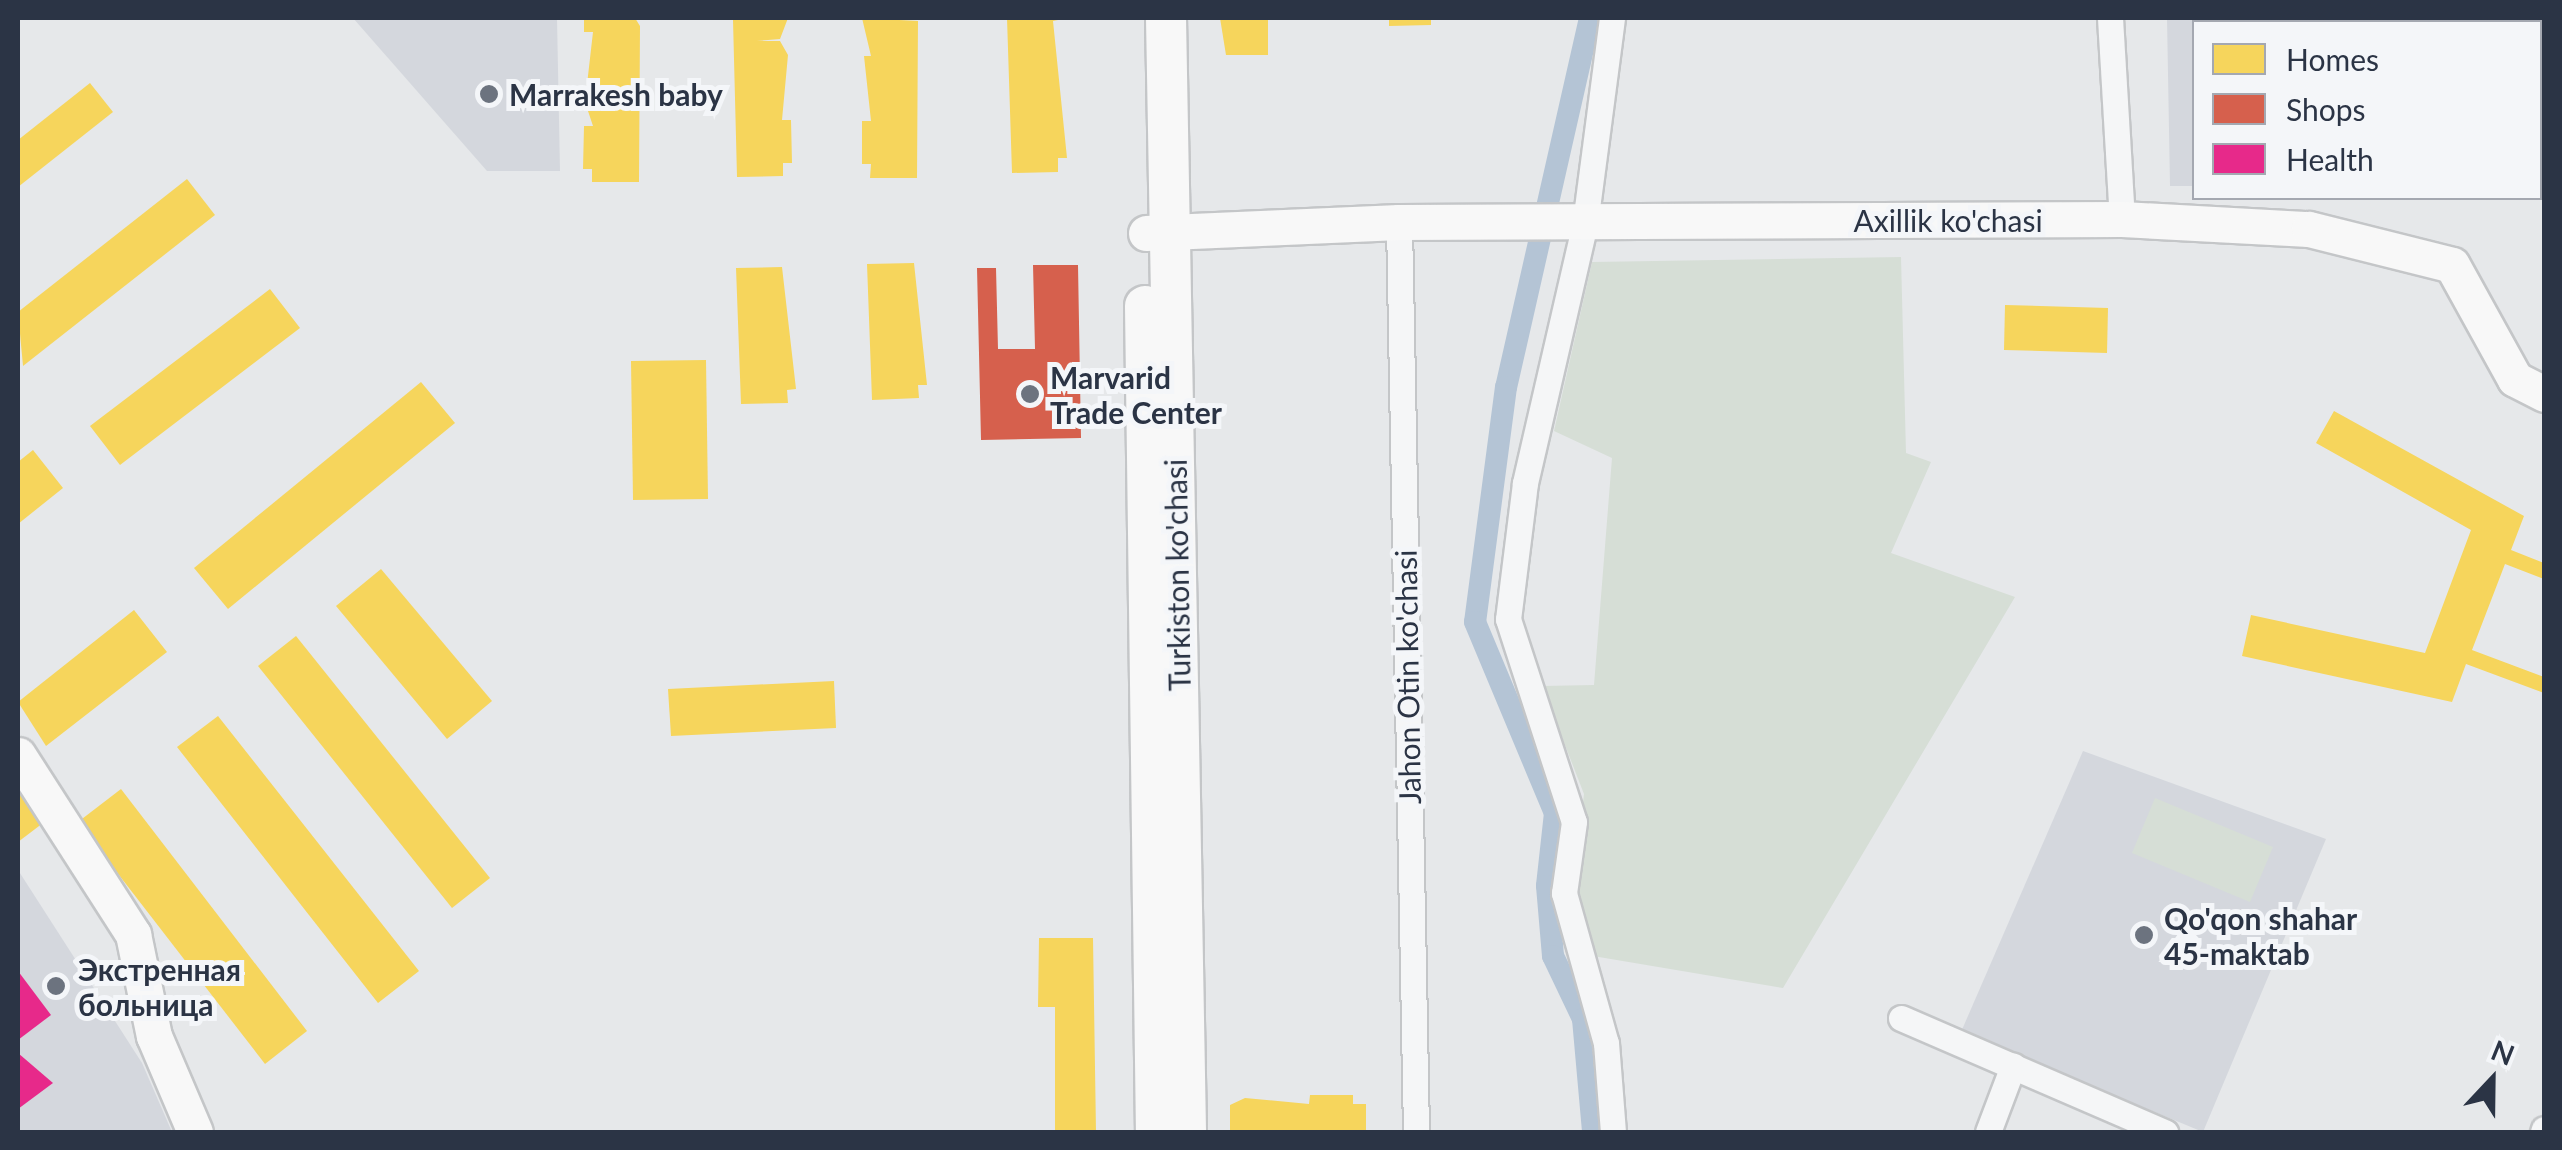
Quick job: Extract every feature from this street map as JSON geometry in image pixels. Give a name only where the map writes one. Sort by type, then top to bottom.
[{"type":"main road","name":"Turkiston ko'chasi","points":[[1140,18],[1159,233],[1186,1132]]},
{"type":"main road","name":"Turkiston ko'chasi","points":[[1156,1132],[1159,233],[1166,18]]},
{"type":"street","points":[[1612,18],[1579,223],[1525,482],[1508,619],[1574,822],[1564,893],[1606,1043],[1613,1132]]},
{"type":"street","points":[[2110,18],[2122,219]]},
{"type":"street","name":"Axillik ko'chasi","points":[[1399,222],[2122,219],[2309,229],[2452,266],[2515,379],[2544,394]]},
{"type":"street","points":[[1159,233],[1399,222]]},
{"type":"street","name":"Jahon Otin ko'chasi","points":[[1399,222],[1416,1132]]},
{"type":"street","points":[[18,755],[133,934],[154,1036],[195,1132]]},
{"type":"street","points":[[1901,1018],[2165,1132]]},
{"type":"street","points":[[1988,1132],[2013,1066]]},
{"type":"shaded area","name":"Marrakesh baby","points":[[353,18],[557,18],[560,171],[487,171]]},
{"type":"shaded area","points":[[2167,18],[2544,18],[2544,189],[2542,20],[2192,20],[2192,186],[2170,186]]},
{"type":"shaded area","points":[[1901,257],[1906,453],[1931,462],[1891,553],[2015,597],[1783,988],[1587,955],[1573,884],[1584,794],[1542,686],[1594,685],[1612,458],[1554,431],[1592,262]]},
{"type":"shaded area","name":"Qo'qon shahar 45-maktab","points":[[2083,751],[2326,839],[2203,1132],[1961,1032]]},
{"type":"shaded area","points":[[2155,798],[2273,847],[2250,902],[2132,853]]},
{"type":"shaded area","name":"Экстренная больница","points":[[18,870],[142,1063],[172,1132],[18,1132]]},
{"type":"building: Homes","points":[[584,18],[635,18],[640,26],[639,182],[592,182],[592,169],[583,169],[584,126],[593,126],[585,102],[593,32],[584,32]]},
{"type":"building: Homes","points":[[788,18],[780,39],[757,41],[780,41],[788,55],[782,120],[791,120],[792,163],[783,163],[783,176],[737,177],[733,20]]},
{"type":"building: Homes","points":[[862,18],[918,21],[917,178],[870,178],[871,164],[862,164],[862,121],[871,121],[864,56],[871,56]]},
{"type":"building: Homes","points":[[1007,18],[1068,18],[1053,21],[1067,158],[1058,158],[1058,172],[1012,173]]},
{"type":"building: Homes","points":[[1220,18],[1268,18],[1268,55],[1226,55]]},
{"type":"building: Homes","points":[[1389,18],[1431,18],[1431,25],[1389,26]]},
{"type":"building: Homes","points":[[90,83],[113,112],[18,187],[18,140]]},
{"type":"building: Homes","points":[[187,179],[215,215],[23,366],[18,312]]},
{"type":"building: Homes","points":[[914,263],[927,385],[918,385],[919,398],[872,400],[867,264]]},
{"type":"building: Homes","points":[[782,267],[796,389],[787,390],[788,403],[741,404],[736,268]]},
{"type":"building: Homes","points":[[270,289],[300,328],[120,465],[90,426]]},
{"type":"building: Homes","points":[[2005,305],[2108,308],[2107,353],[2004,350]]},
{"type":"building: Homes","points":[[706,360],[708,499],[633,500],[631,361]]},
{"type":"building: Homes","points":[[421,382],[455,423],[228,609],[194,568]]},
{"type":"building: Homes","points":[[2334,411],[2524,516],[2511,550],[2544,563],[2544,579],[2505,564],[2472,650],[2544,677],[2544,693],[2466,664],[2452,702],[2242,656],[2251,615],[2425,653],[2471,530],[2316,443]]},
{"type":"building: Homes","points":[[33,450],[63,488],[18,524],[18,462]]},
{"type":"building: Homes","points":[[381,569],[492,701],[447,739],[336,606]]},
{"type":"building: Homes","points":[[134,610],[167,652],[46,746],[18,702]]},
{"type":"building: Homes","points":[[296,636],[490,878],[452,908],[258,666]]},
{"type":"building: Homes","points":[[834,681],[836,728],[671,736],[668,689]]},
{"type":"building: Homes","points":[[218,716],[419,971],[378,1003],[177,747]]},
{"type":"building: Homes","points":[[18,781],[47,820],[18,842]]},
{"type":"building: Homes","points":[[121,789],[307,1031],[265,1064],[78,822]]},
{"type":"building: Homes","points":[[1039,938],[1093,938],[1096,1132],[1055,1132],[1055,1007],[1038,1007]]},
{"type":"building: Homes","points":[[1310,1095],[1353,1095],[1353,1104],[1366,1104],[1366,1132],[1230,1132],[1230,1105],[1245,1098],[1309,1104]]},
{"type":"building: Shops","name":"Marvarid Trade Center","points":[[1033,265],[1078,265],[1081,438],[981,440],[977,268],[996,268],[998,349],[1035,349]]},
{"type":"building: Health","points":[[18,971],[51,1015],[18,1040]]},
{"type":"building: Health","points":[[18,1053],[53,1083],[18,1109]]},
{"type":"waterway","points":[[1590,18],[1506,387],[1475,622],[1555,813],[1547,886],[1553,956],[1583,1019],[1593,1132]]},
{"type":"place","name":"Marrakesh baby","points":[[489,94]]},
{"type":"place","name":"Marvarid Trade Center","points":[[1030,394]]},
{"type":"place","name":"Qo'qon shahar 45-maktab","points":[[2144,935]]},
{"type":"place","name":"Экстренная больница","points":[[56,986]]}]
